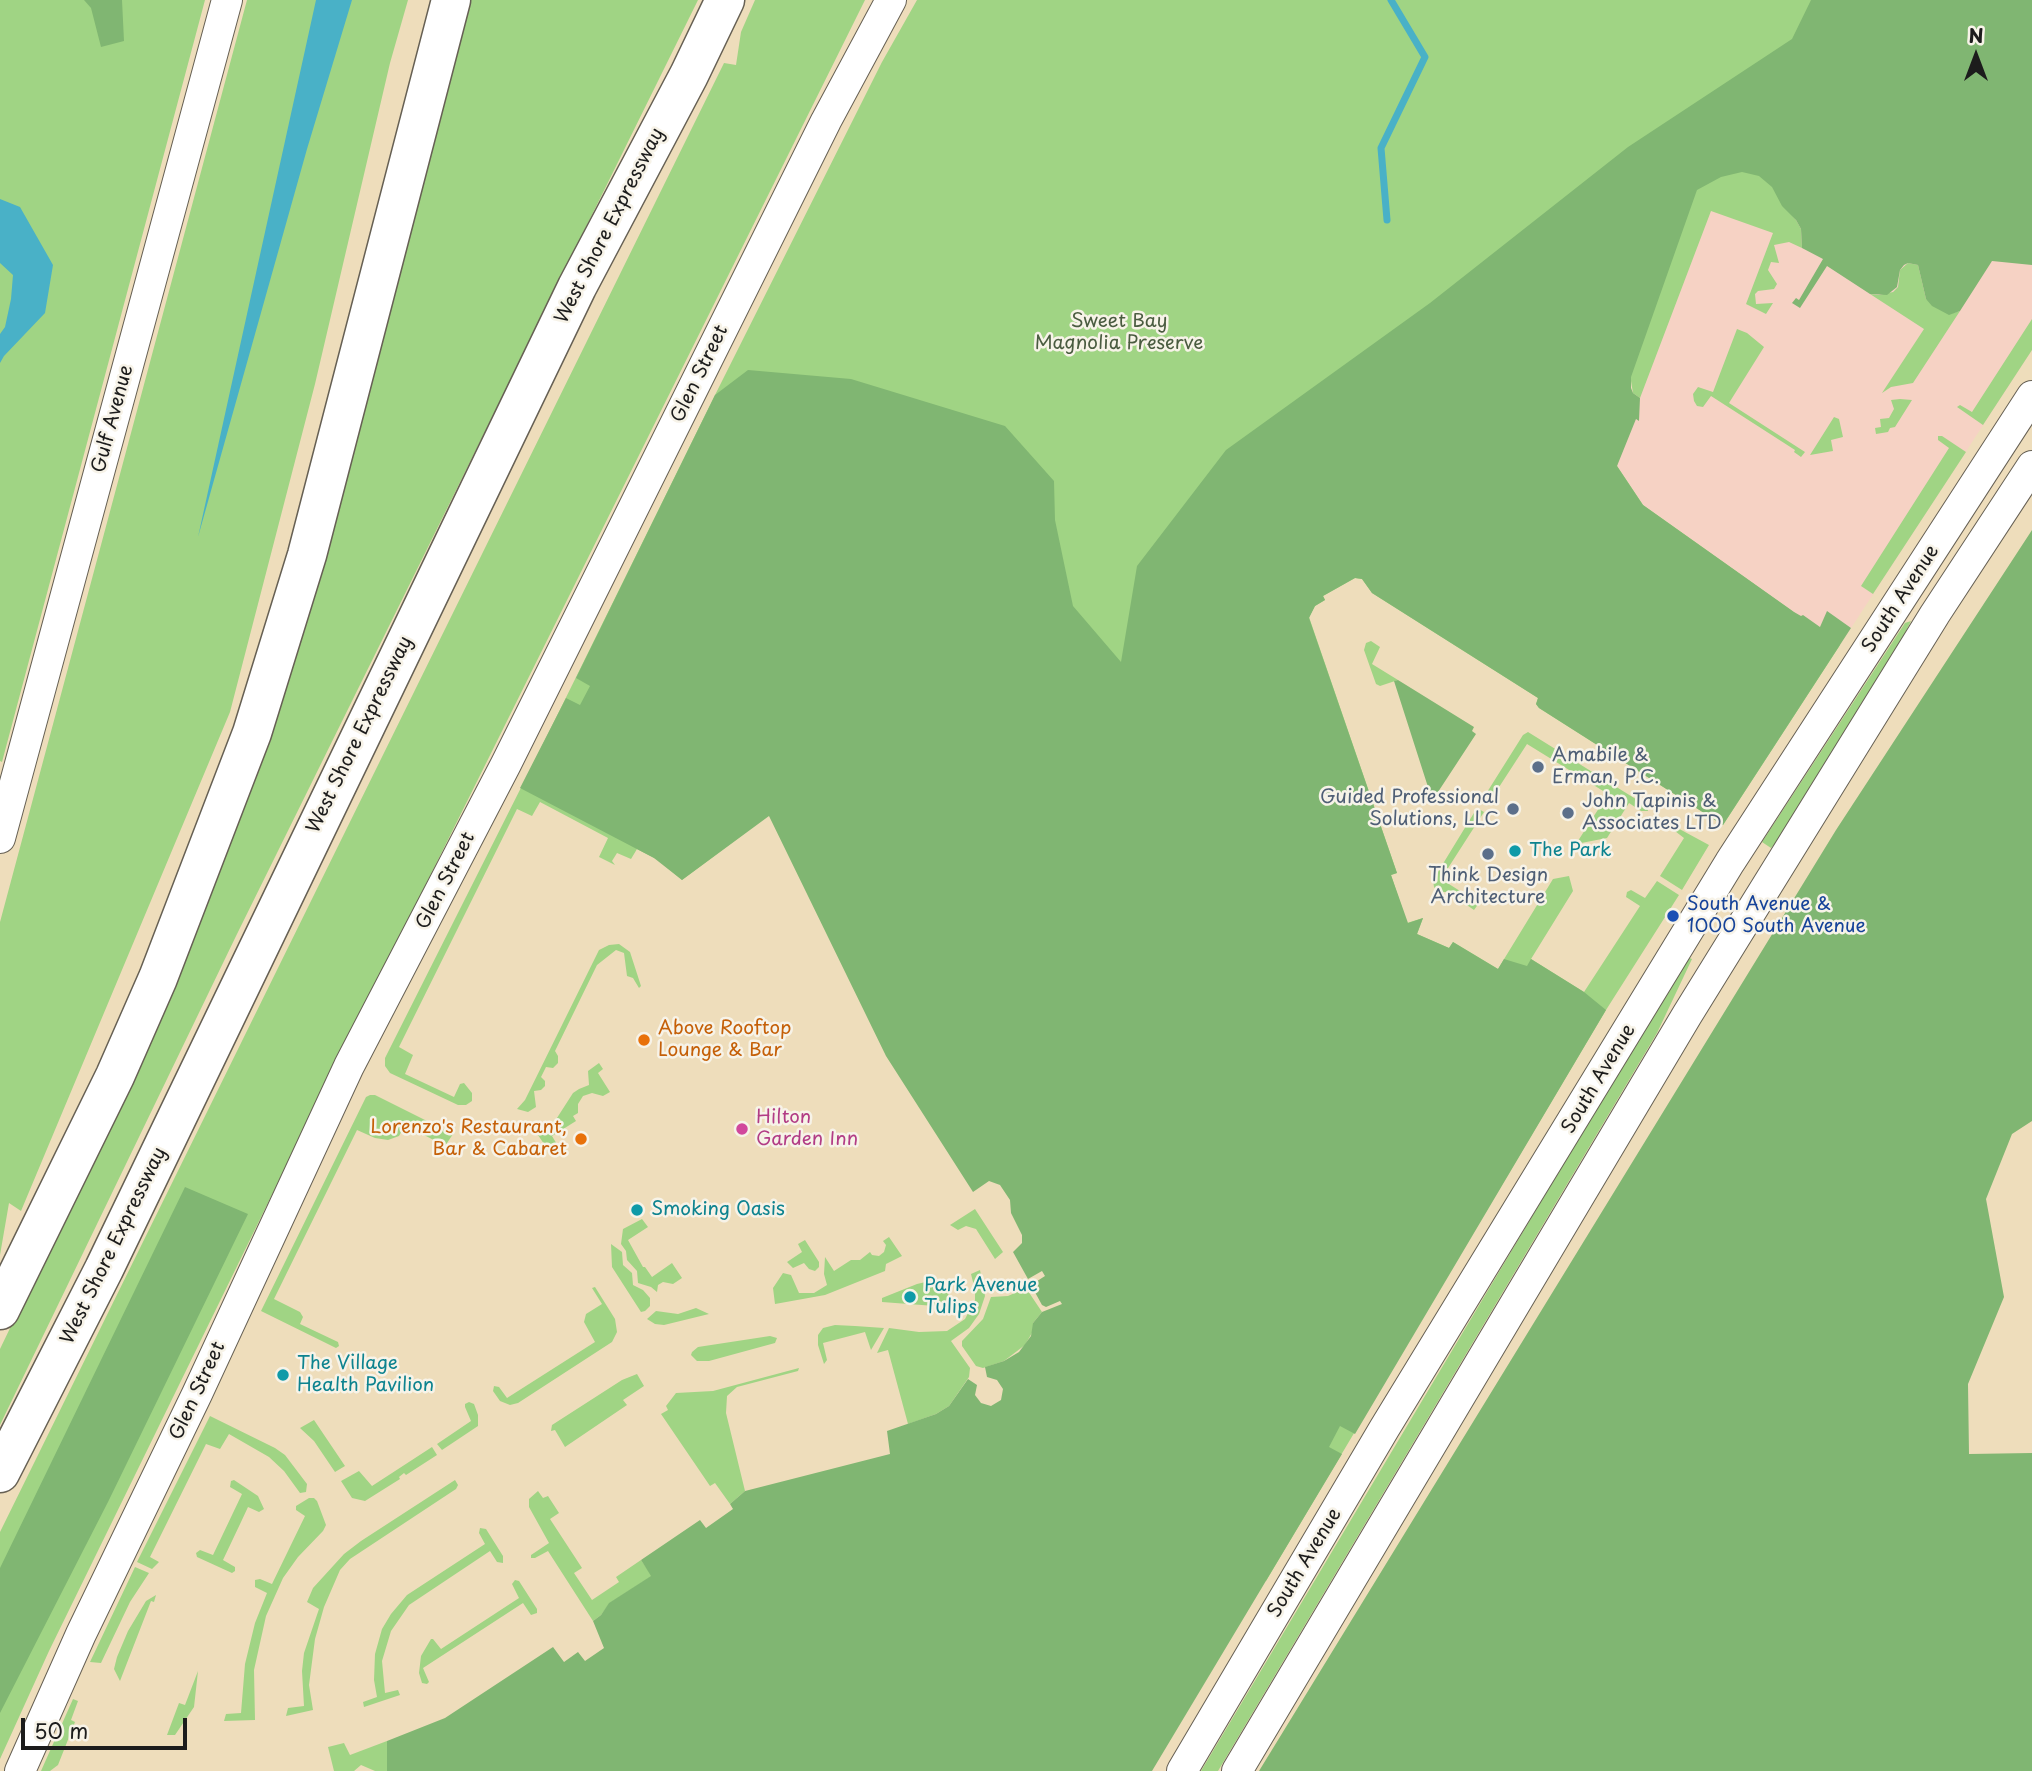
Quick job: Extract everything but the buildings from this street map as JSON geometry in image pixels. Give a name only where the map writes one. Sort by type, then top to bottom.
[{"type":"highway","points":[[0,1310],[115,1076],[158,978],[252,733],[307,555],[451,0]]},
{"type":"highway","points":[[577,287],[705,0]]},
{"type":"highway","name":"West Shore Expressway","points":[[0,1473],[104,1269],[577,287],[726,0]]},
{"type":"street","name":"Gulf Avenue","points":[[0,838],[227,0]]},
{"type":"street","name":"Glen Street","points":[[20,1771],[81,1634],[197,1394],[349,1066],[512,751],[826,121],[891,0]]},
{"type":"street","name":"South Avenue","points":[[1182,1771],[1384,1429],[1730,862],[2032,397]]},
{"type":"street","name":"South Avenue","points":[[1237,1771],[1687,1015],[1927,625],[2032,466]]},
{"type":"shaded area","points":[[1697,190],[2032,249],[2032,350],[1840,645],[1643,505],[1617,466]]},
{"type":"green space","points":[[0,0],[205,0],[2,762],[0,761]]},
{"type":"green space","points":[[84,0],[122,0],[124,41],[101,47],[91,8]]},
{"type":"green space","points":[[247,0],[408,0],[390,63],[315,384],[230,712],[21,1211],[9,1203],[0,1255],[0,922]]},
{"type":"green space","points":[[469,0],[698,0],[237,934],[0,1425],[0,1349],[126,1087]]},
{"type":"green space","points":[[755,0],[865,0],[285,1168],[49,1651],[0,1759],[0,1532],[724,63],[736,65],[741,32]]},
{"type":"green space","name":"Sweet Bay Magnolia Preserve","points":[[917,0],[2032,0],[1784,206],[1801,229],[1802,248],[1789,242],[1774,245],[1779,263],[1771,262],[1768,270],[1777,284],[1774,289],[1758,291],[1755,294],[1756,304],[1773,303],[1766,314],[1746,304],[1773,233],[1711,211],[1640,398],[1633,393],[1631,381],[1617,466],[1643,505],[1840,645],[1723,825],[1539,708],[1536,704],[1538,698],[1372,593],[1362,579],[1355,578],[1323,596],[1325,600],[1315,606],[1309,617],[1397,873],[1391,875],[1407,923],[1423,918],[1417,934],[1449,948],[1453,942],[1498,969],[1553,879],[1569,876],[1573,891],[1531,959],[1584,992],[1640,906],[1626,897],[1627,892],[1631,890],[1645,898],[1657,881],[1679,895],[1606,1010],[1266,1581],[769,815],[682,880],[658,860],[637,849],[631,859],[617,853],[612,861],[615,865],[599,857],[608,838],[540,802],[532,816],[517,809],[399,1047],[413,1055],[405,1074],[454,1097],[460,1084],[464,1083],[472,1093],[472,1101],[466,1105],[458,1105],[390,1073],[385,1066],[385,1058],[715,395],[882,62]]},
{"type":"green space","name":"Sweet Bay Magnolia Preserve","points":[[1811,0],[2032,0],[2032,265],[1992,261],[1960,311],[1949,315],[1932,306],[1926,299],[1918,265],[1904,265],[1900,270],[1897,287],[1887,295],[1870,294],[1827,266],[1800,308],[1792,303],[1796,298],[1799,300],[1823,259],[1802,248],[1801,229],[1782,206],[1772,187],[1759,176],[1742,172],[1721,177],[1697,190],[1631,377],[1633,393],[1640,398],[1639,421],[1636,419],[1617,466],[1643,505],[1794,612],[1820,627],[1827,611],[1851,628],[1723,825],[1539,708],[1536,704],[1538,698],[1372,593],[1362,579],[1355,578],[1323,596],[1325,600],[1315,606],[1309,618],[1397,873],[1391,875],[1408,923],[1423,918],[1417,934],[1449,948],[1453,942],[1498,969],[1504,959],[1527,966],[1531,959],[1584,992],[1606,1010],[1355,1434],[1340,1426],[1329,1447],[1342,1454],[1152,1771],[387,1771],[387,1741],[445,1718],[553,1647],[564,1662],[578,1652],[585,1661],[604,1648],[593,1621],[609,1603],[651,1576],[641,1560],[700,1520],[706,1528],[733,1509],[730,1504],[745,1491],[890,1454],[887,1431],[936,1414],[949,1406],[968,1379],[977,1385],[975,1395],[981,1403],[991,1406],[1001,1400],[1003,1389],[997,1380],[987,1377],[985,1367],[1004,1361],[1019,1352],[1031,1336],[1033,1323],[1042,1312],[1062,1304],[1060,1301],[1046,1307],[1042,1305],[1031,1285],[1045,1276],[1042,1271],[1028,1279],[1013,1252],[1022,1243],[1022,1235],[1011,1213],[1010,1200],[1000,1185],[989,1181],[973,1192],[886,1056],[769,816],[682,880],[654,858],[520,788],[566,698],[580,705],[590,686],[576,678],[715,395],[748,370],[851,379],[1005,426],[1054,481],[1055,520],[1073,606],[1121,662],[1137,566],[1226,450],[1430,303],[1628,147],[1792,39]]},
{"type":"green space","points":[[1908,263],[1918,265],[1926,299],[1949,314],[1960,311],[1913,383],[1891,387],[1882,393],[1924,329],[1870,294],[1893,292],[1898,287],[1900,270]]},
{"type":"green space","points":[[2032,319],[2032,350],[1983,425],[1957,407],[1960,405],[1972,412]]},
{"type":"green space","points":[[1737,329],[1747,333],[1764,347],[1729,403],[1805,452],[1801,457],[1795,450],[1711,396],[1703,407],[1697,406],[1694,401],[1693,394],[1698,387],[1713,392]]},
{"type":"green space","points":[[1891,400],[1912,400],[1895,427],[1888,432],[1876,434],[1875,428],[1881,427],[1880,419],[1889,418],[1894,409]]},
{"type":"green space","points":[[1834,417],[1839,419],[1843,437],[1831,440],[1833,451],[1810,455]]},
{"type":"green space","points":[[1938,436],[1966,452],[1873,594],[1861,586],[1949,448],[1938,440]]},
{"type":"green space","points":[[2032,530],[2032,1121],[2012,1134],[1986,1199],[2004,1297],[1968,1384],[1969,1454],[2032,1453],[2032,1771],[1259,1771],[1836,830]]},
{"type":"green space","points":[[1911,621],[1886,671],[1788,829],[1771,848],[1762,842],[1905,623]]},
{"type":"green space","points":[[1371,641],[1380,647],[1372,664],[1398,680],[1380,686],[1376,684],[1364,650],[1366,643]]},
{"type":"green space","points":[[1398,680],[1474,727],[1472,731],[1476,734],[1438,792],[1430,795],[1394,681]]},
{"type":"green space","points":[[1528,732],[1647,806],[1648,811],[1641,811],[1629,803],[1607,838],[1576,844],[1608,794],[1527,744],[1490,801],[1484,797],[1523,735]]},
{"type":"green space","points":[[1477,808],[1484,812],[1441,879],[1479,903],[1474,910],[1448,892],[1438,892],[1433,880]]},
{"type":"green space","points":[[1672,825],[1709,845],[1682,890],[1660,876],[1684,838],[1671,828]]},
{"type":"green space","points":[[619,944],[630,952],[641,986],[639,988],[633,978],[627,976],[624,953],[616,950],[597,965],[555,1051],[558,1063],[553,1068],[546,1067],[541,1077],[545,1086],[534,1091],[536,1107],[528,1112],[517,1109],[525,1100],[599,950]]},
{"type":"green space","points":[[1687,957],[1692,959],[1657,1033],[1218,1771],[1201,1771]]},
{"type":"green space","points":[[599,1063],[603,1069],[598,1073],[610,1092],[603,1096],[592,1093],[583,1096],[578,1104],[578,1113],[573,1116],[576,1121],[552,1136],[558,1146],[546,1147],[536,1128],[555,1121],[573,1093],[589,1085],[588,1071]]},
{"type":"green space","points":[[375,1095],[453,1134],[445,1146],[405,1125],[399,1136],[388,1140],[357,1130],[274,1299],[300,1312],[303,1317],[300,1324],[338,1342],[339,1346],[336,1348],[261,1311],[366,1097]]},
{"type":"green space","points":[[185,1187],[248,1214],[108,1502],[0,1713],[0,1568]]},
{"type":"green space","points":[[975,1209],[1003,1252],[995,1259],[976,1229],[966,1226],[958,1230],[950,1225]]},
{"type":"green space","points":[[642,1219],[648,1227],[628,1240],[643,1267],[652,1277],[672,1263],[682,1278],[673,1284],[663,1282],[658,1285],[657,1292],[638,1283],[637,1271],[627,1260],[626,1251],[621,1244],[623,1229]]},
{"type":"green space","points":[[889,1237],[902,1256],[886,1264],[885,1271],[825,1295],[775,1304],[773,1288],[783,1273],[791,1275],[799,1293],[814,1293],[827,1285],[824,1274],[825,1257],[834,1271],[851,1260],[860,1260],[870,1252],[879,1256],[886,1245],[883,1241]]},
{"type":"green space","points":[[805,1240],[819,1262],[815,1271],[804,1263],[793,1268],[787,1262],[802,1252],[798,1244]]},
{"type":"green space","points":[[611,1244],[622,1252],[623,1265],[632,1273],[633,1285],[643,1290],[650,1298],[650,1306],[645,1311],[641,1312],[612,1267]]},
{"type":"green space","points":[[980,1270],[985,1296],[979,1314],[969,1328],[951,1341],[970,1368],[969,1377],[949,1406],[908,1424],[888,1350],[877,1353],[889,1328],[919,1332],[947,1331],[965,1319],[975,1300],[971,1274]]},
{"type":"green space","points":[[934,1280],[949,1287],[948,1298],[942,1305],[882,1302],[882,1298]]},
{"type":"green space","points":[[595,1287],[615,1319],[617,1332],[612,1342],[518,1403],[510,1405],[500,1401],[493,1391],[494,1386],[499,1387],[507,1398],[595,1342],[584,1322],[586,1314],[602,1304],[592,1288]]},
{"type":"green space","points":[[1026,1288],[1042,1312],[1033,1323],[1033,1331],[1025,1345],[1004,1361],[983,1368],[976,1366],[962,1346],[962,1341],[983,1319],[991,1297],[1008,1296]]},
{"type":"green space","points":[[696,1308],[709,1314],[664,1325],[647,1319],[656,1311],[678,1314]]},
{"type":"green space","points":[[835,1325],[884,1328],[871,1350],[865,1332],[823,1343],[827,1360],[824,1364],[818,1335],[823,1328]]},
{"type":"green space","points":[[770,1336],[777,1338],[775,1343],[709,1361],[697,1361],[691,1355],[698,1347]]},
{"type":"green space","points":[[799,1368],[798,1371],[737,1387],[727,1396],[726,1413],[745,1491],[730,1504],[715,1483],[710,1486],[661,1414],[668,1410],[666,1406],[676,1393],[713,1391]]},
{"type":"green space","points":[[637,1374],[644,1386],[623,1400],[627,1405],[565,1447],[555,1430],[551,1431],[552,1425],[622,1380]]},
{"type":"green space","points":[[469,1402],[474,1404],[478,1426],[442,1450],[437,1444],[471,1421],[465,1407]]},
{"type":"green space","points":[[210,1416],[285,1455],[307,1484],[306,1492],[300,1493],[284,1471],[269,1457],[229,1434],[220,1449],[206,1444],[150,1557],[159,1562],[152,1569],[137,1562]]},
{"type":"green space","points":[[314,1420],[345,1466],[335,1472],[314,1441],[300,1428]]},
{"type":"green space","points":[[432,1447],[437,1455],[406,1475],[404,1473],[400,1479],[365,1501],[352,1498],[341,1481],[359,1471],[372,1486]]},
{"type":"green space","points":[[234,1480],[258,1496],[264,1509],[259,1512],[248,1507],[223,1560],[235,1567],[232,1573],[197,1557],[196,1553],[200,1550],[213,1555],[242,1494],[230,1487],[231,1481]]},
{"type":"green space","points":[[455,1480],[458,1485],[456,1489],[350,1559],[340,1570],[324,1607],[315,1639],[309,1685],[313,1710],[286,1716],[288,1708],[304,1706],[304,1653],[319,1609],[307,1602],[313,1588],[344,1554],[361,1541]]},
{"type":"green space","points":[[538,1491],[543,1498],[548,1496],[559,1513],[550,1519],[582,1568],[574,1573],[592,1600],[619,1582],[616,1577],[641,1560],[652,1576],[610,1603],[593,1621],[548,1551],[531,1558],[531,1555],[549,1543],[529,1507],[529,1499]]},
{"type":"green space","points":[[309,1498],[317,1501],[326,1525],[283,1578],[266,1616],[254,1670],[255,1720],[224,1721],[226,1714],[241,1713],[245,1664],[255,1623],[267,1593],[255,1587],[255,1580],[260,1579],[272,1584],[305,1516],[296,1510],[296,1506]]},
{"type":"green space","points":[[480,1528],[486,1529],[503,1556],[503,1563],[497,1562],[490,1551],[409,1605],[391,1631],[382,1661],[385,1693],[398,1690],[400,1695],[364,1707],[363,1702],[377,1697],[374,1680],[375,1654],[382,1629],[391,1614],[407,1595],[485,1544],[479,1533]]},
{"type":"green space","points":[[135,1567],[149,1573],[130,1602],[101,1663],[90,1662]]},
{"type":"green space","points":[[515,1580],[519,1581],[537,1613],[531,1615],[523,1603],[423,1668],[429,1682],[422,1683],[419,1673],[421,1656],[431,1639],[441,1649],[519,1598],[512,1584]]},
{"type":"green space","points":[[156,1595],[154,1602],[151,1601],[120,1681],[114,1669],[117,1657],[128,1631],[146,1601]]},
{"type":"green space","points":[[198,1671],[194,1707],[175,1735],[167,1735],[179,1703],[185,1705]]},
{"type":"green space","points":[[73,1699],[78,1701],[71,1720],[75,1722],[58,1765],[50,1771],[41,1771]]},
{"type":"green space","points":[[387,1741],[387,1771],[375,1771],[361,1765],[354,1771],[334,1771],[328,1747],[344,1743],[350,1755]]},
{"type":"water","points":[[316,0],[352,0],[307,149],[198,537]]},
{"type":"water","points":[[0,199],[20,207],[53,265],[45,313],[0,363],[0,334],[5,327],[13,275],[0,263]]},
{"type":"waterway","points":[[1387,220],[1381,148],[1425,57],[1391,0]]},
{"type":"place","name":"Amabile & Erman, P.C.","points":[[1538,767]]},
{"type":"place","name":"Guided Professional Solutions, LLC","points":[[1513,809]]},
{"type":"place","name":"John Tapinis & Associates LTD","points":[[1568,813]]},
{"type":"place","name":"The Park","points":[[1515,851]]},
{"type":"place","name":"Think Design Architecture","points":[[1488,854]]},
{"type":"place","name":"South Avenue & 1000 South Avenue","points":[[1673,916]]},
{"type":"place","name":"Above Rooftop Lounge & Bar","points":[[644,1040]]},
{"type":"place","name":"Hilton Garden Inn","points":[[742,1129]]},
{"type":"place","name":"Lorenzo's Restaurant, Bar & Cabaret","points":[[581,1139]]},
{"type":"place","name":"Smoking Oasis","points":[[637,1210]]},
{"type":"place","name":"Park Avenue Tulips","points":[[910,1297]]},
{"type":"place","name":"The Village Health Pavilion","points":[[283,1375]]}]
